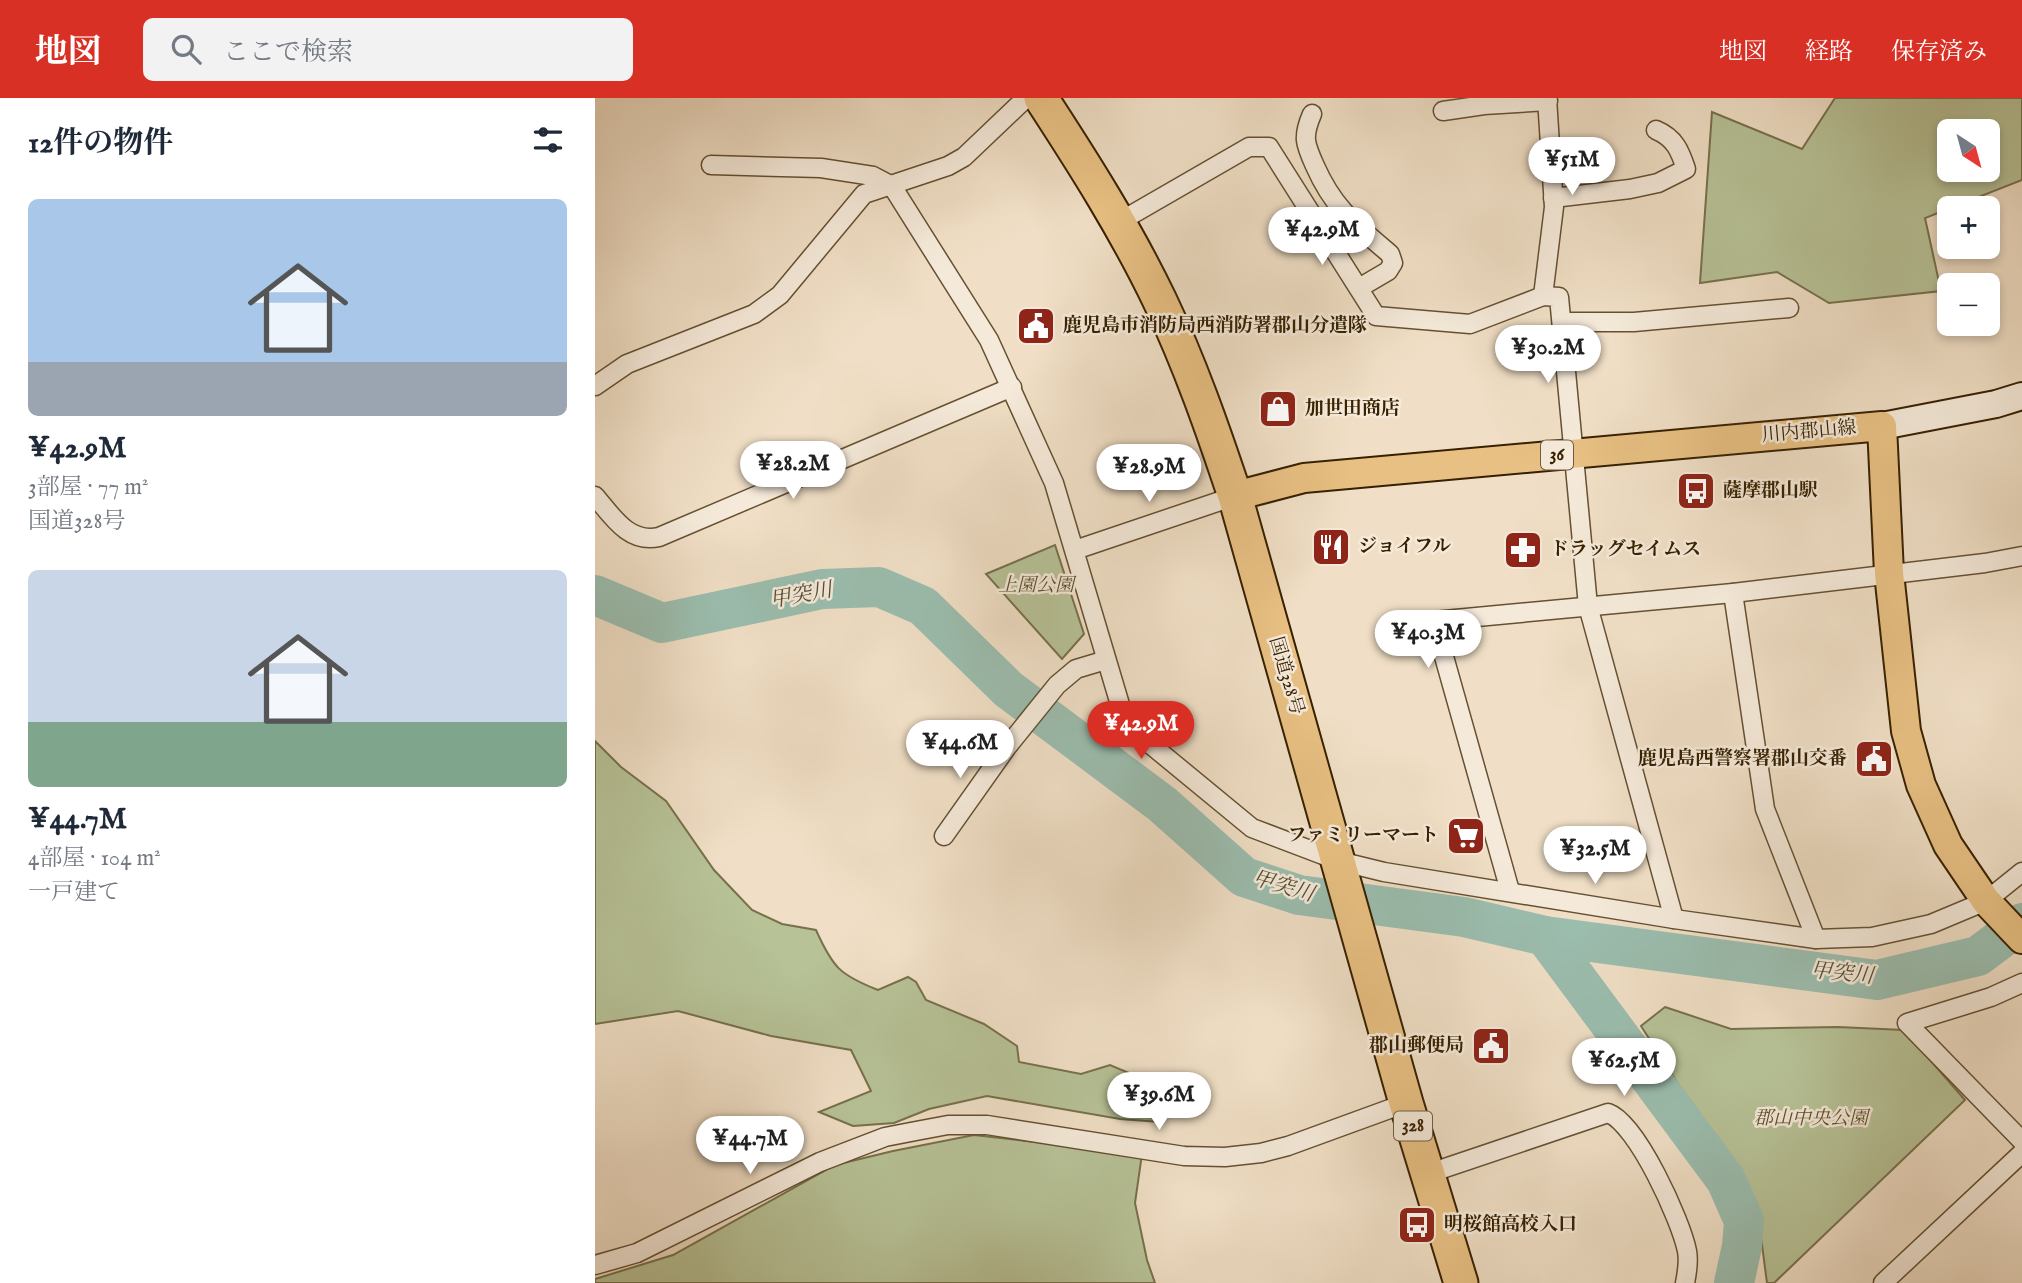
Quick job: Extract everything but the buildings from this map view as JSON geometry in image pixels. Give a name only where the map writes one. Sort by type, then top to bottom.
[{"type":"highway","name":"国道328号","points":[[1041,98],[1119,222],[1160,302],[1206,412],[1235,496],[1406,1103],[1461,1283]]},
{"type":"main road","name":"川内郡山線","points":[[1235,496],[1304,478],[1882,426],[1889,573],[1906,731],[1921,785],[1948,845],[1989,904],[2022,939]]},
{"type":"street","points":[[595,386],[627,364],[754,314],[767,306],[780,296],[864,194],[949,166],[964,157],[1026,98]]},
{"type":"street","points":[[1443,111],[1548,100],[1553,198],[1543,296]]},
{"type":"street","points":[[1312,114],[1305,129],[1305,142],[1325,190],[1342,213],[1390,254],[1393,262],[1388,271],[1359,289]]},
{"type":"street","points":[[1553,198],[1658,183],[1686,169],[1678,147],[1667,135],[1656,130]]},
{"type":"street","points":[[1119,222],[1249,147],[1269,146],[1376,316],[1470,324],[1543,296],[1559,297],[1588,606],[1674,919]]},
{"type":"street","points":[[711,165],[821,168],[873,176],[892,186],[970,306],[1012,387],[1054,483],[1124,718],[1133,730],[1252,828],[1340,866],[1816,939],[1872,937],[1931,924],[1989,904],[2022,872]]},
{"type":"street","points":[[1562,322],[1634,322],[1789,308]]},
{"type":"street","points":[[595,496],[630,534],[648,540],[1012,387]]},
{"type":"street","points":[[1882,426],[2022,397]]},
{"type":"street","points":[[1075,550],[1235,496]]},
{"type":"street","points":[[1510,891],[1434,621],[1733,593],[1985,563],[2022,556]]},
{"type":"street","points":[[1733,593],[1765,809],[1816,939]]},
{"type":"street","points":[[944,836],[1007,747],[1057,685],[1076,668],[1106,660]]},
{"type":"street","points":[[2022,983],[1991,997],[1907,1023],[2022,1141]]},
{"type":"street","points":[[595,1265],[637,1253],[820,1163],[885,1137],[948,1125],[988,1125],[1184,1156],[1224,1157],[1261,1153],[1288,1146],[1406,1103]]},
{"type":"street","points":[[1427,1174],[1608,1113],[1614,1115],[1633,1137],[1661,1182],[1687,1250],[1685,1283]]},
{"type":"street","points":[[1883,1283],[2022,1153]]},
{"type":"green space","points":[[1835,98],[2022,98],[2022,180],[1981,196],[1937,196],[1937,213],[1925,218],[1937,273],[1937,291],[1829,303],[1777,272],[1700,283],[1712,112],[1802,149]]},
{"type":"green space","name":"上園公園","points":[[1055,545],[1084,634],[1062,659],[986,574]]},
{"type":"green space","points":[[595,741],[621,767],[666,801],[714,870],[752,910],[782,924],[816,930],[833,962],[846,974],[878,990],[908,977],[916,982],[926,1000],[984,1024],[1017,1046],[1019,1062],[1081,1074],[1110,1065],[1146,1080],[1163,1099],[1159,1122],[1120,1119],[987,1096],[929,1109],[894,1123],[853,1126],[819,1112],[871,1091],[851,1050],[771,1036],[678,1011],[595,1024]]},
{"type":"green space","name":"郡山中央公園","points":[[1665,1007],[1731,1029],[1838,1027],[1904,1030],[1965,1100],[1774,1283],[1767,1283],[1757,1207],[1641,1026]]},
{"type":"green space","points":[[974,1135],[1142,1154],[1135,1203],[1147,1260],[1155,1283],[595,1283],[595,1279],[673,1255],[835,1165]]},
{"type":"waterway","name":"甲突川","points":[[595,595],[662,623],[822,589],[879,587],[923,606],[1008,689],[1162,804],[1244,877],[1299,895],[1464,917],[1545,936],[1877,980],[1978,956],[2022,923]]},
{"type":"waterway","points":[[1545,936],[1726,1180],[1744,1221],[1734,1283]]},
{"type":"place","name":"鹿児島市消防局西消防署郡山分遣隊","points":[[1036,326]]},
{"type":"place","name":"加世田商店","points":[[1278,409]]},
{"type":"place","name":"薩摩郡山駅","points":[[1696,491]]},
{"type":"place","name":"ジョイフル","points":[[1331,547]]},
{"type":"place","name":"ドラッグセイムス","points":[[1523,550]]},
{"type":"place","name":"鹿児島西警察署郡山交番","points":[[1874,759]]},
{"type":"place","name":"ファミリーマート","points":[[1466,836]]},
{"type":"place","name":"郡山郵便局","points":[[1491,1046]]},
{"type":"place","name":"明桜館高校入口","points":[[1417,1225]]}]
